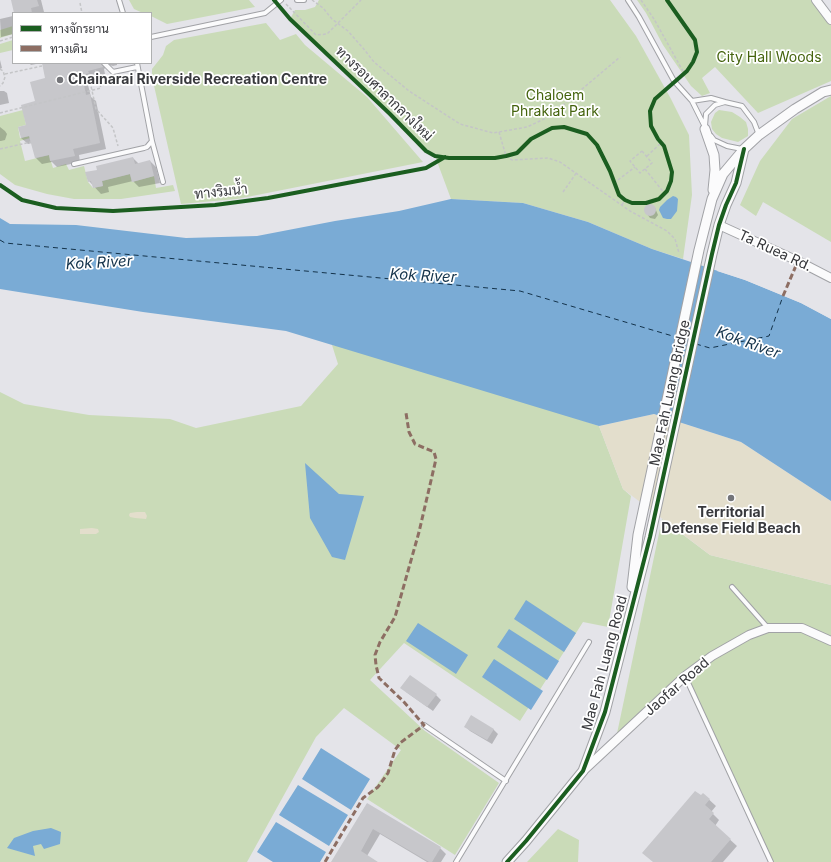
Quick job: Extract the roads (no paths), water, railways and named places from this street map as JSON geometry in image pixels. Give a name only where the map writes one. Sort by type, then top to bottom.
[{"type":"street","points":[[816,0],[831,20]]},
{"type":"street","points":[[712,199],[722,174],[744,149],[759,135],[795,109],[823,92],[831,90]]},
{"type":"street","points":[[705,129],[714,155],[715,170],[712,199]]},
{"type":"street","points":[[719,225],[736,183],[744,149]]},
{"type":"street","name":"Mae Fah Luang Bridge","points":[[638,535],[699,250],[712,199]]},
{"type":"street","name":"Mae Fah Luang Bridge","points":[[650,537],[719,225]]},
{"type":"street","name":"Ta Ruea Rd.","points":[[719,225],[798,261],[831,278]]},
{"type":"street","name":"Mae Fah Luang Road","points":[[628,619],[638,535]]},
{"type":"street","name":"Mae Fah Luang Road","points":[[507,862],[583,771],[605,712],[650,537]]},
{"type":"street","name":"Jaofar Road","points":[[583,771],[685,676],[712,656],[749,635],[768,628],[802,628],[831,641]]},
{"type":"lane","points":[[118,0],[123,12]]},
{"type":"lane","points":[[152,37],[265,13],[282,0]]},
{"type":"lane","points":[[297,0],[304,0]]},
{"type":"lane","points":[[628,0],[639,16],[674,81],[692,101],[705,129],[714,140],[727,146],[744,149]]},
{"type":"lane","points":[[105,64],[114,72],[137,65],[152,141],[163,182]]},
{"type":"lane","points":[[692,101],[711,98],[742,106],[754,122],[759,135]]},
{"type":"lane","points":[[705,129],[706,114],[715,105],[725,102]]},
{"type":"lane","points":[[74,164],[144,148],[152,141]]},
{"type":"lane","points":[[732,587],[768,628]]},
{"type":"lane","points":[[456,862],[590,642]]},
{"type":"lane","points":[[685,676],[771,862]]},
{"type":"lane","points":[[424,725],[506,781]]},
{"type":"water","points":[[673,196],[678,199],[677,211],[671,219],[663,218],[659,210],[660,207]]},
{"type":"water","name":"Kok River","points":[[451,199],[523,203],[588,222],[652,249],[745,280],[801,303],[831,319],[831,501],[741,442],[654,414],[599,426],[286,331],[143,312],[0,289],[0,218],[10,224],[76,225],[186,238],[257,236],[335,221],[399,211]]},
{"type":"water","points":[[305,463],[339,494],[364,496],[345,560],[332,557],[310,518]]},
{"type":"water","points":[[526,600],[576,633],[564,652],[514,619]]},
{"type":"water","points":[[418,623],[468,655],[456,674],[406,641]]},
{"type":"water","points":[[509,629],[559,661],[547,680],[497,647]]},
{"type":"water","points":[[494,659],[543,691],[531,710],[482,677]]},
{"type":"water","points":[[321,748],[370,779],[351,810],[302,779]]},
{"type":"water","points":[[298,785],[348,815],[329,846],[279,815]]},
{"type":"water","points":[[276,822],[326,852],[320,862],[273,862],[257,852]]},
{"type":"water","points":[[51,828],[61,832],[60,844],[44,849],[41,844],[33,846],[35,856],[7,848],[14,838],[33,831]]},
{"type":"place","name":"Chainarai Riverside Recreation Centre","points":[[60,80]]},
{"type":"place","name":"Territorial Defense Field Beach","points":[[731,498]]},
{"type":"park label","name":"City Hall Woods","points":[[769,58]]},
{"type":"park label","name":"Chaloem Phrakiat Park","points":[[555,104]]}]
